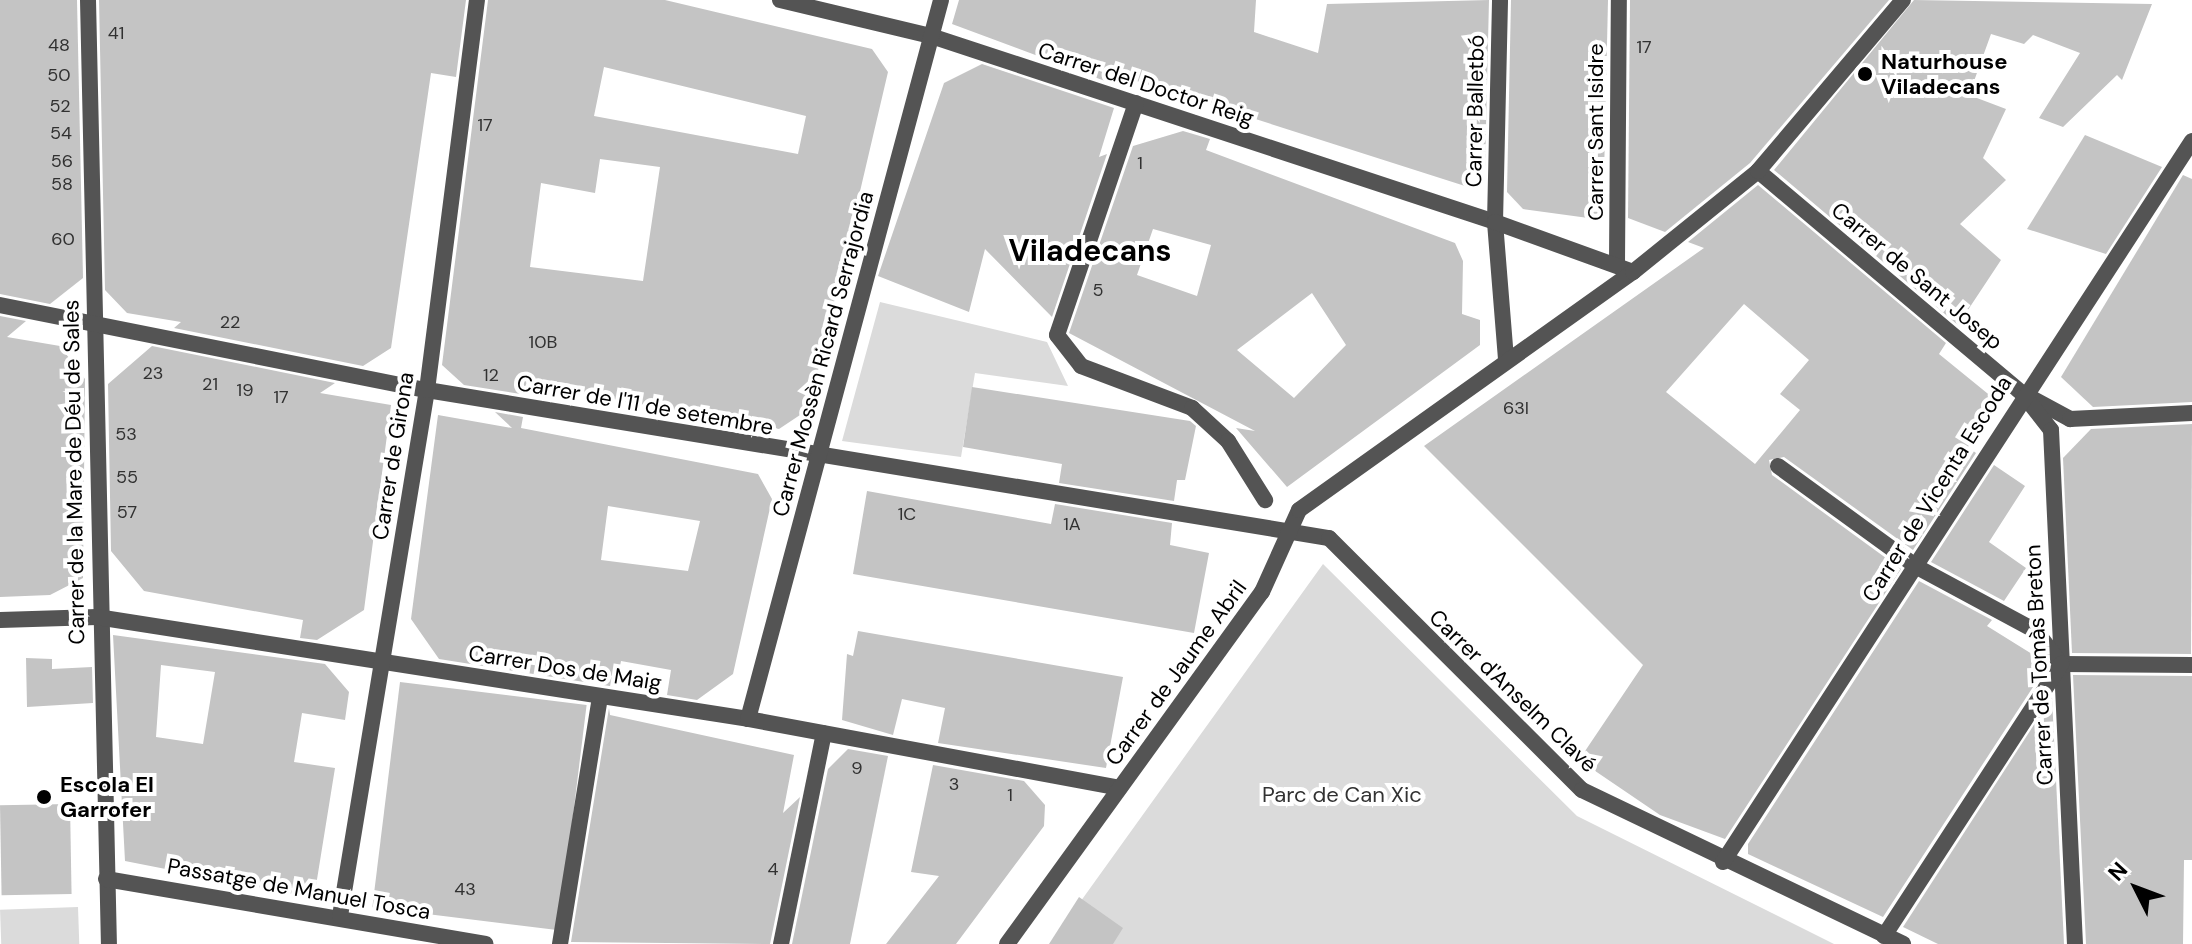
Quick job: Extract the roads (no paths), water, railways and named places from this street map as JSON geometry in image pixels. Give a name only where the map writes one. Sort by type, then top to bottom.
[{"type":"street","name":"Carrer de la Mare de Déu de Sales","points":[[88,0],[97,617],[109,944]]},
{"type":"street","name":"Carrer de Girona","points":[[340,916],[427,390],[477,0]]},
{"type":"street","name":"Carrer del Doctor Reig","points":[[780,0],[931,36],[1495,222],[1633,272]]},
{"type":"street","name":"Carrer Mossèn Ricard Serrajordia","points":[[748,719],[941,0]]},
{"type":"street","name":"Carrer Balletbó","points":[[1500,0],[1495,222],[1506,359]]},
{"type":"street","name":"Carrer Sant Isidre","points":[[1617,264],[1619,0]]},
{"type":"street","points":[[1633,272],[1758,171],[1903,0]]},
{"type":"street","points":[[1136,103],[1057,335],[1081,366],[1192,408],[1228,441],[1265,500]]},
{"type":"street","name":"Carrer de Vicenta Escoda","points":[[1723,862],[1917,567],[2022,393],[2192,141]]},
{"type":"street","name":"Carrer de Sant Josep","points":[[1758,171],[2022,393],[2070,419],[2192,413]]},
{"type":"street","name":"Carrer de Jaume Abril","points":[[1007,944],[1262,592],[1286,530],[1299,510],[1506,359],[1633,272]]},
{"type":"street","name":"Carrer de l'11 de setembre","points":[[0,305],[427,390],[1246,530],[1286,530]]},
{"type":"street","name":"Carrer de Tomàs Breton","points":[[2022,393],[2051,430],[2075,944]]},
{"type":"street","points":[[1778,466],[1917,567],[2036,631],[2061,664]]},
{"type":"street","name":"Carrer d'Anselm Clavé","points":[[1286,530],[1329,538],[1582,790],[1723,862],[1903,944]]},
{"type":"street","name":"Carrer Dos de Maig","points":[[0,620],[97,617],[748,719],[1120,788]]},
{"type":"street","points":[[2061,664],[2192,665]]},
{"type":"street","points":[[1884,936],[2061,664]]},
{"type":"street","points":[[560,944],[600,696]]},
{"type":"street","points":[[781,944],[824,733]]},
{"type":"street","name":"Passatge de Manuel Tosca","points":[[106,879],[340,916],[485,944]]},
{"type":"place","name":"Naturhouse Viladecans","points":[[1865,74]]},
{"type":"place","name":"Escola El Garrofer","points":[[44,797]]},
{"type":"district","name":"Viladecans","points":[[1090,251]]},
{"type":"park label","name":"Parc de Can Xic","points":[[1342,795]]}]
